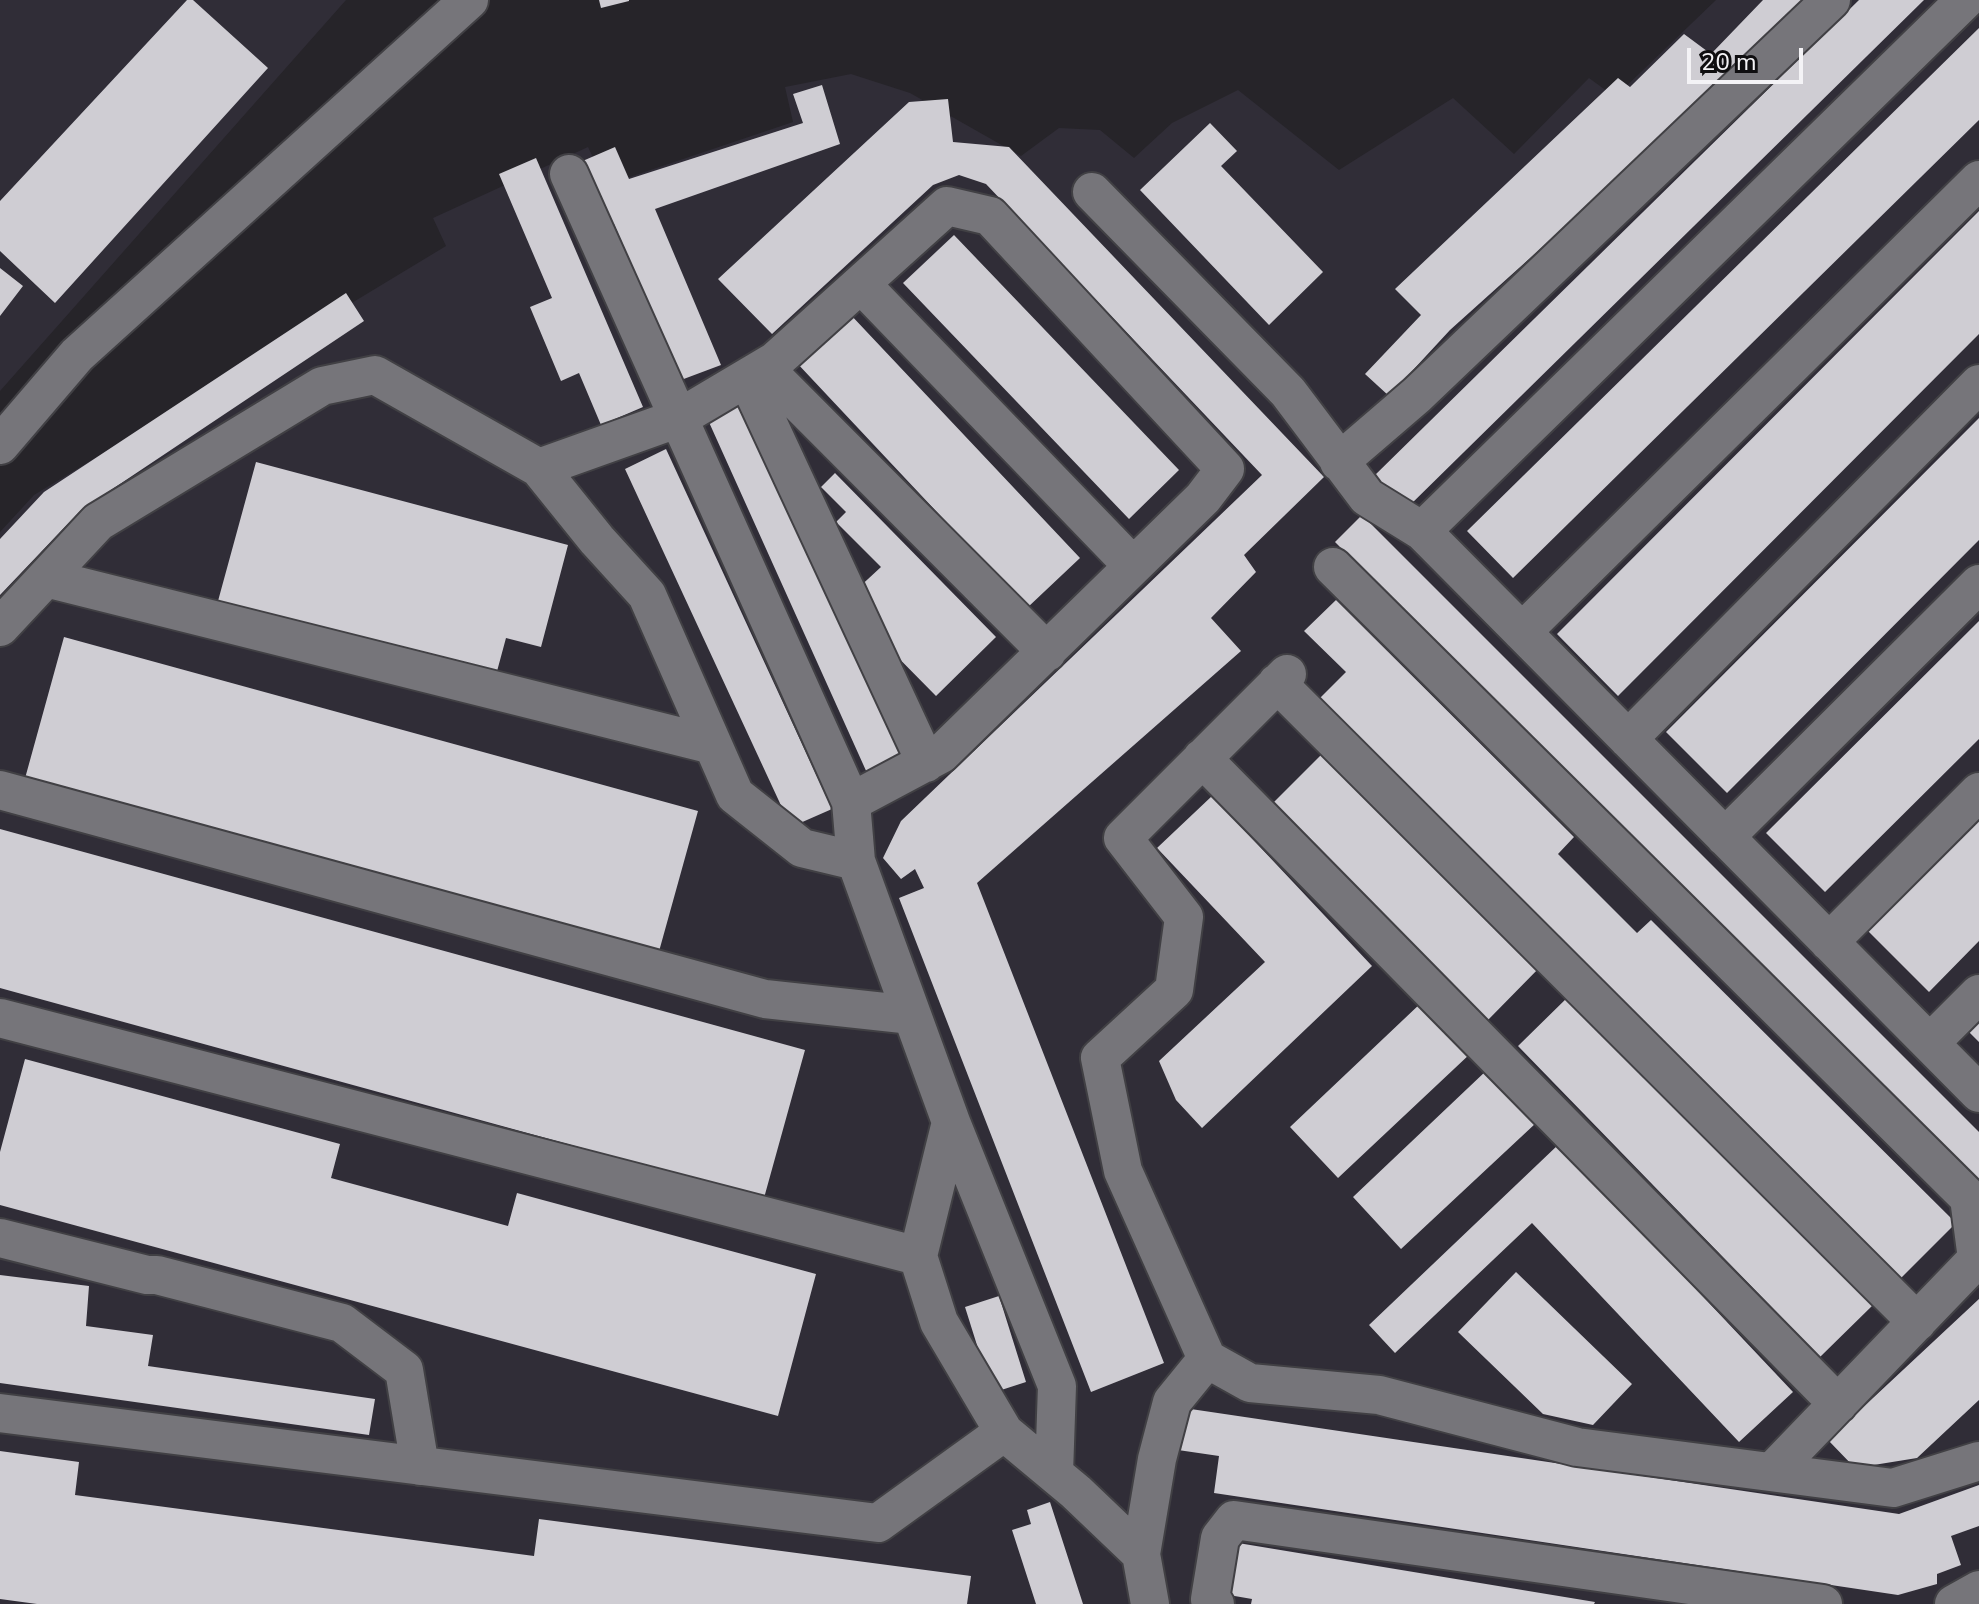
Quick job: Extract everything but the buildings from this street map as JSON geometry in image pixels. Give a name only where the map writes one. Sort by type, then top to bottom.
[{"type":"lane","points":[[0,445],[77,355],[469,0]]},
{"type":"lane","points":[[1339,462],[1417,395],[1831,0]]},
{"type":"lane","points":[[1422,531],[1965,0]]},
{"type":"lane","points":[[569,174],[851,802],[856,861],[951,1122],[1057,1386],[1054,1473]]},
{"type":"lane","points":[[1522,632],[1979,180]]},
{"type":"lane","points":[[1092,192],[1288,392],[1367,497],[1422,531],[1979,1093]]},
{"type":"lane","points":[[539,468],[679,418],[775,361],[947,206],[990,216],[1225,469],[1203,498],[941,754],[851,802]]},
{"type":"lane","points":[[861,284],[1133,566]]},
{"type":"lane","points":[[756,373],[1047,652]]},
{"type":"lane","points":[[756,373],[926,763]]},
{"type":"lane","points":[[0,627],[98,522],[322,386],[375,375],[539,468],[647,595],[735,795],[802,848],[856,861]]},
{"type":"lane","points":[[1628,739],[1979,384]]},
{"type":"lane","points":[[1333,567],[1969,1198],[1977,1259],[1772,1472]]},
{"type":"lane","points":[[46,578],[713,745]]},
{"type":"lane","points":[[1725,837],[1979,584]]},
{"type":"lane","points":[[1917,1322],[1282,679],[1123,838],[1184,917],[1174,990],[1100,1058],[1123,1171],[1207,1359],[1250,1383],[1379,1395],[1577,1447],[1893,1488],[1979,1461]]},
{"type":"lane","points":[[1202,758],[1838,1404]]},
{"type":"lane","points":[[0,790],[765,999],[912,1015]]},
{"type":"lane","points":[[1829,942],[1979,792]]},
{"type":"lane","points":[[1930,1043],[1979,994]]},
{"type":"lane","points":[[0,1018],[918,1256]]},
{"type":"lane","points":[[951,1122],[918,1256],[939,1322],[1004,1432],[1054,1473],[1141,1554]]},
{"type":"lane","points":[[0,1238],[342,1323],[404,1370],[420,1466]]},
{"type":"lane","points":[[1150,1604],[1141,1554],[1157,1459],[1172,1402],[1207,1359]]},
{"type":"lane","points":[[0,1413],[878,1523],[1004,1432]]},
{"type":"lane","points":[[1215,1604],[1210,1599],[1220,1538],[1234,1520],[1823,1604]]},
{"type":"lane","points":[[1954,1604],[1979,1590]]},
{"type":"shaded area","points":[[0,0],[346,0],[0,391]]},
{"type":"shaded area","points":[[1716,0],[1979,0],[1979,1604],[0,1604],[0,532],[34,495],[446,246],[433,218],[588,147],[606,185],[793,122],[785,87],[851,74],[910,93],[1021,156],[1059,128],[1100,130],[1134,158],[1172,123],[1238,90],[1339,170],[1453,98],[1514,154],[1589,78],[1615,97]]}]
